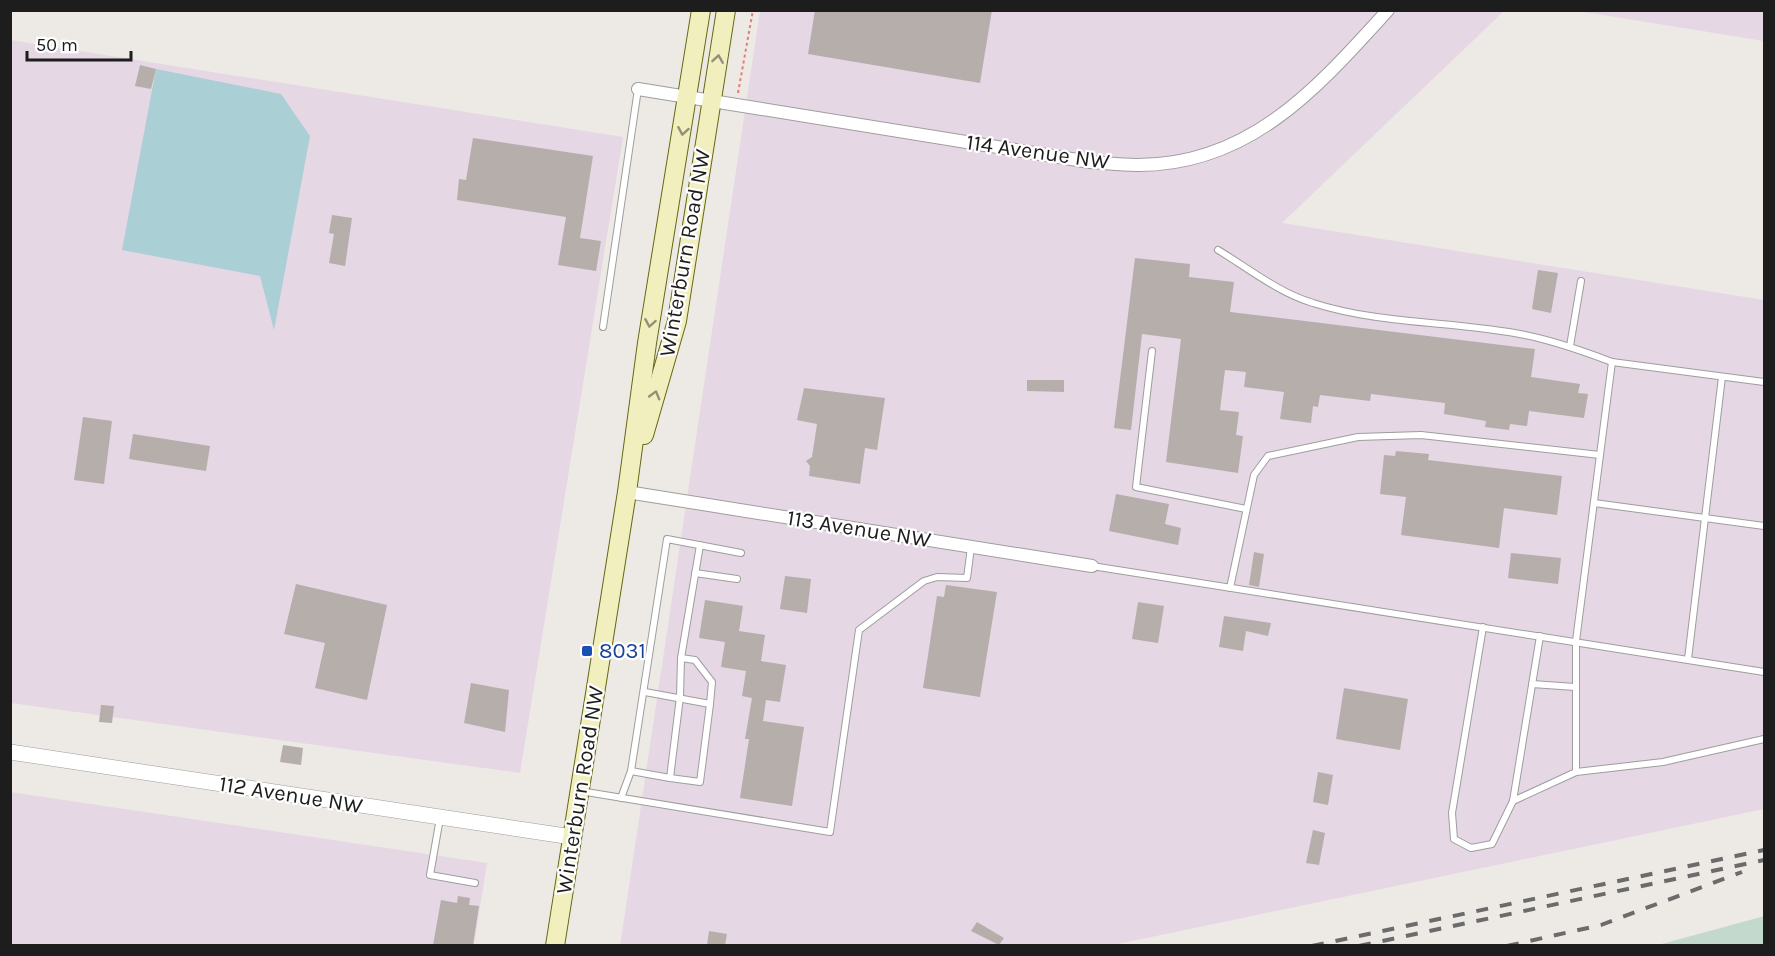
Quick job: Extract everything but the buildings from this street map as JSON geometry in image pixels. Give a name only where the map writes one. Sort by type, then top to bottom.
[{"type":"main road","name":"Winterburn Road NW","points":[[555,945],[627,492],[647,343],[701,10]]},
{"type":"main road","name":"Winterburn Road NW","points":[[627,492],[677,321],[726,10]]},
{"type":"street","name":"114 Avenue NW","points":[[638,89],[1090,162],[1138,165],[1177,160],[1213,151],[1277,119],[1306,98],[1388,10]]},
{"type":"street","name":"113 Avenue NW","points":[[627,492],[1092,566]]},
{"type":"street","name":"112 Avenue NW","points":[[10,753],[572,837]]},
{"type":"lane","points":[[603,327],[638,89]]},
{"type":"lane","points":[[1218,250],[1284,291],[1312,303],[1367,316],[1523,334],[1570,346],[1612,362],[1764,382]]},
{"type":"lane","points":[[1570,346],[1581,281]]},
{"type":"lane","points":[[1152,351],[1136,487],[1246,509]]},
{"type":"lane","points":[[1576,772],[1576,641],[1612,362]]},
{"type":"lane","points":[[1688,660],[1722,377]]},
{"type":"lane","points":[[1230,588],[1254,475],[1268,456],[1358,437],[1422,435],[1600,455]]},
{"type":"lane","points":[[1594,503],[1705,520],[1764,526]]},
{"type":"lane","points":[[621,798],[631,771],[667,539],[741,553]]},
{"type":"lane","points":[[670,778],[680,697],[681,658],[700,545]]},
{"type":"lane","points":[[580,791],[830,832],[860,630],[924,581],[937,577],[967,578],[971,547]]},
{"type":"lane","points":[[1092,566],[1764,672]]},
{"type":"lane","points":[[695,573],[737,579]]},
{"type":"lane","points":[[1483,627],[1452,813],[1454,839],[1471,848],[1492,844],[1513,801],[1540,636]]},
{"type":"lane","points":[[631,771],[700,782],[712,682],[694,660],[681,658]]},
{"type":"lane","points":[[1532,684],[1575,687]]},
{"type":"lane","points":[[645,692],[710,704]]},
{"type":"lane","points":[[1513,801],[1576,772],[1663,762],[1764,739]]},
{"type":"lane","points":[[440,817],[430,875],[475,883]]},
{"type":"path","points":[[737,105],[753,10]]},
{"type":"shaded area","points":[[760,11],[1504,11],[1282,223],[1764,300],[1764,809],[1113,945],[620,946]]},
{"type":"shaded area","points":[[1578,11],[1764,11],[1764,41]]},
{"type":"shaded area","points":[[10,40],[623,137],[520,773],[11,703]]},
{"type":"shaded area","points":[[10,792],[487,863],[474,945],[11,945]]},
{"type":"green space","points":[[1764,916],[1764,945],[1658,945],[1761,917]]},
{"type":"water","points":[[156,69],[281,94],[310,136],[274,330],[260,276],[122,250]]},
{"type":"railway","points":[[1312,946],[1764,850]]},
{"type":"railway","points":[[1359,946],[1764,860]]},
{"type":"railway","points":[[1507,946],[1601,925],[1742,872]]},
{"type":"place","name":"8031","points":[[587,651]]}]
